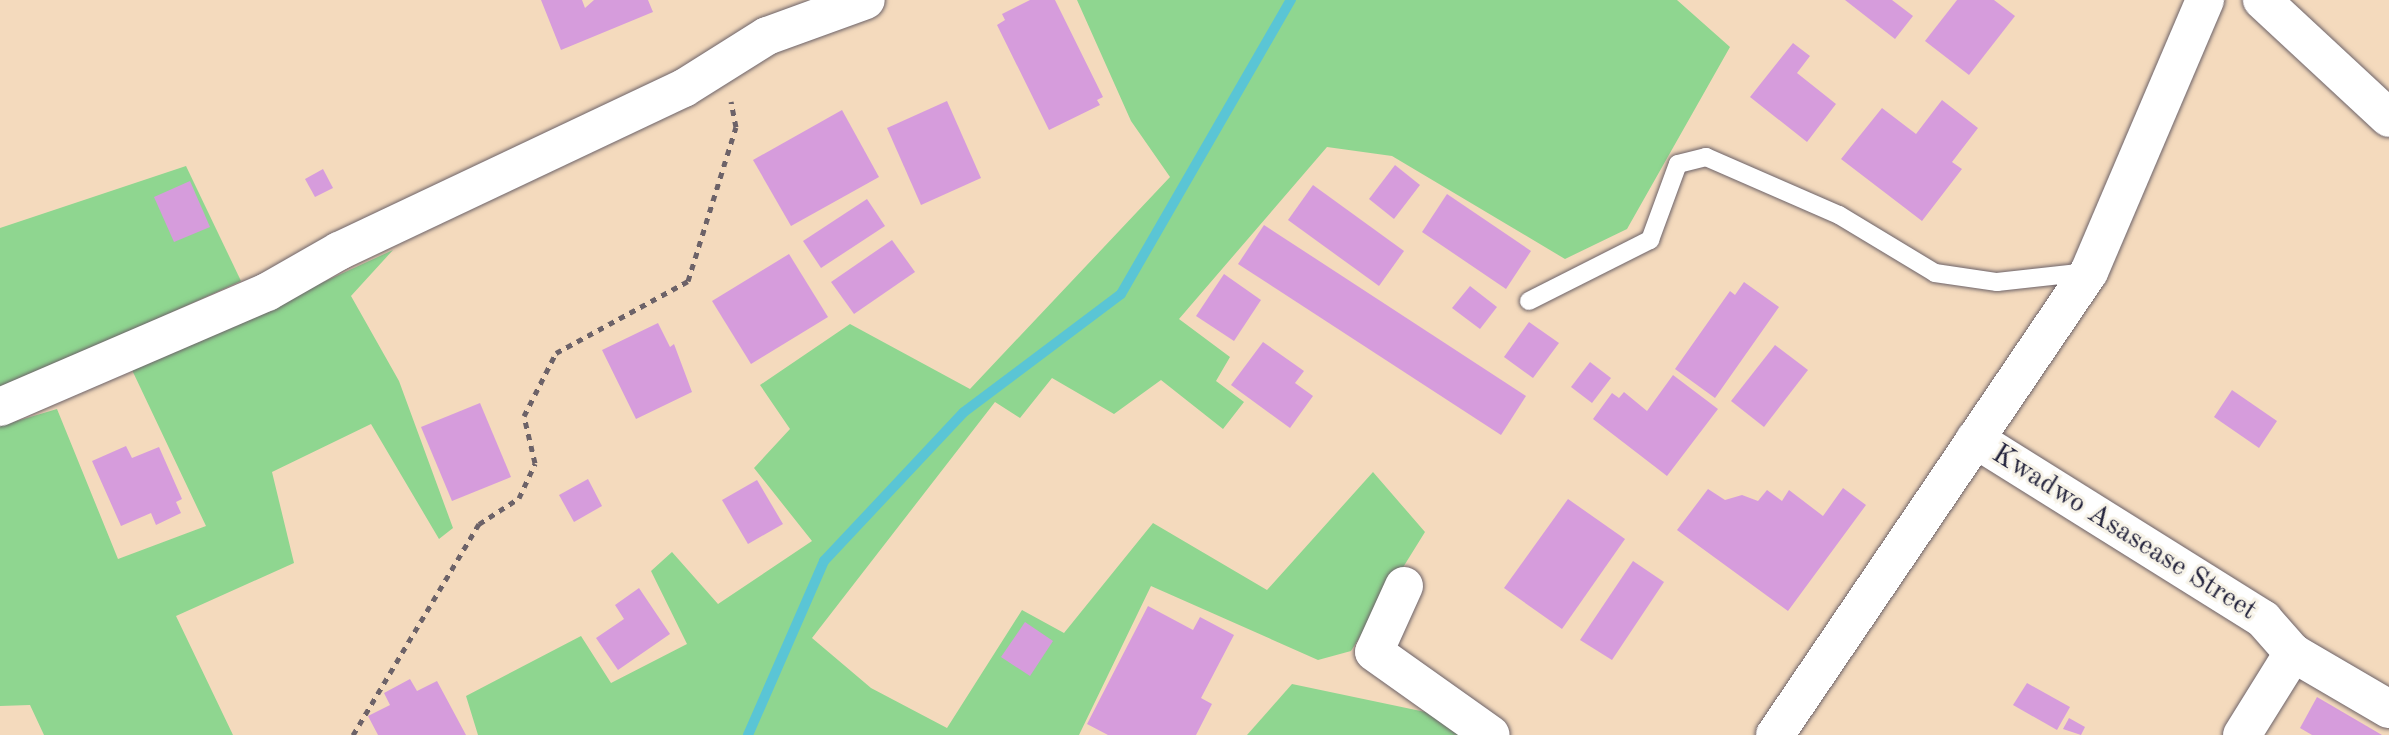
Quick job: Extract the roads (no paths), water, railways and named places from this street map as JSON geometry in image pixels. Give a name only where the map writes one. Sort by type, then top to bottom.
[{"type":"street","points":[[0,407],[267,292],[339,251],[684,88],[767,36],[866,0]]},
{"type":"street","points":[[1775,735],[2089,272],[2205,0]]},
{"type":"street","points":[[2262,0],[2389,118]]},
{"type":"street","name":"Kwadwo Asasease Street","points":[[1975,439],[2263,619],[2293,653],[2389,709]]},
{"type":"street","points":[[1404,586],[1374,652],[1491,735]]},
{"type":"street","points":[[2242,735],[2293,653]]},
{"type":"lane","points":[[1529,301],[1650,240],[1678,164],[1706,157],[1811,201],[1935,273],[1997,282],[2089,272]]},
{"type":"waterway","points":[[748,735],[824,561],[964,412],[1121,294],[1291,0]]}]
